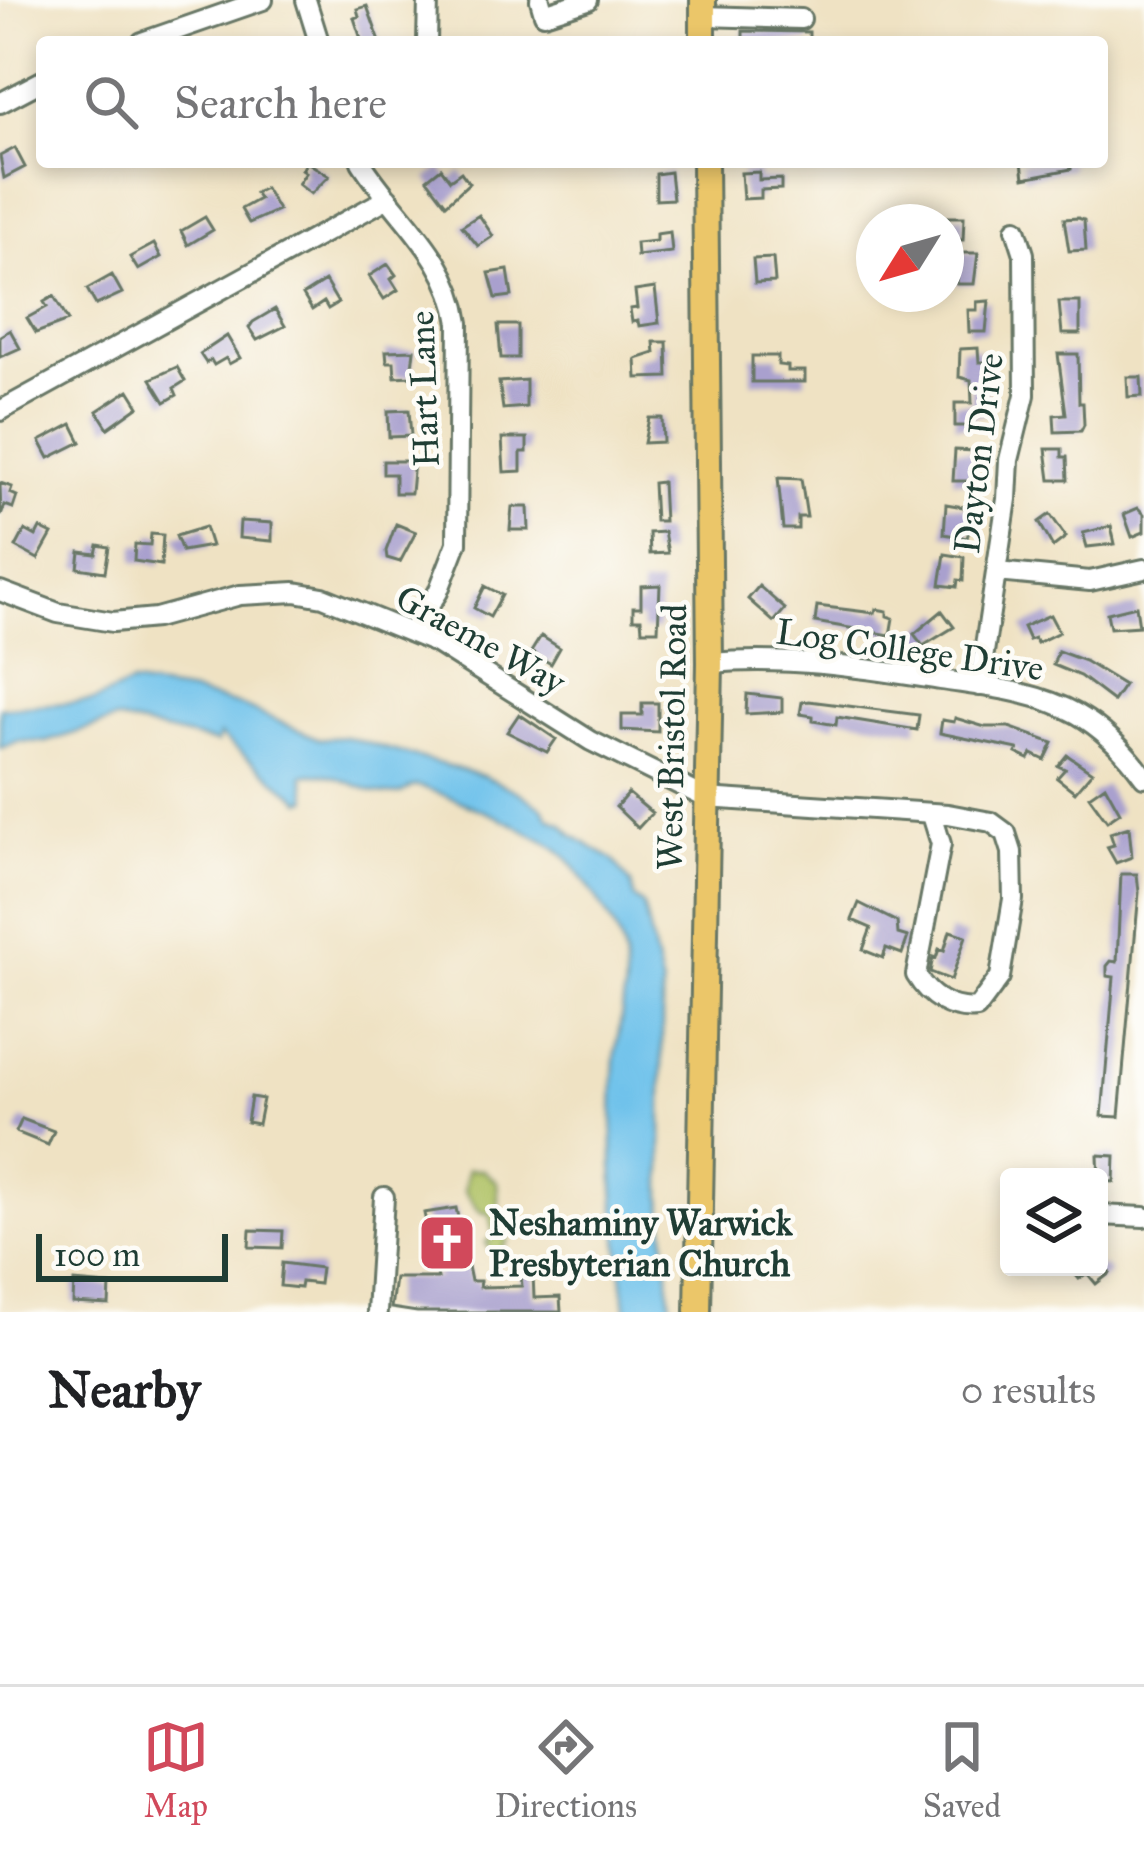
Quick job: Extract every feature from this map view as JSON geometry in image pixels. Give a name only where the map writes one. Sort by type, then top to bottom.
[{"type":"main road","name":"West Bristol Road","points":[[698,1312],[710,663],[704,168]]},
{"type":"street","points":[[159,36],[263,0]]},
{"type":"street","points":[[306,0],[317,36]]},
{"type":"street","points":[[427,36],[428,0]]},
{"type":"street","points":[[540,0],[544,14],[588,0]]},
{"type":"street","points":[[194,2],[200,22]]},
{"type":"street","points":[[703,19],[801,19]]},
{"type":"street","points":[[0,103],[36,84]]},
{"type":"street","name":"Hart Lane","points":[[366,168],[441,266],[457,304],[459,323],[457,543],[438,592],[412,632]]},
{"type":"street","points":[[0,412],[388,198]]},
{"type":"street","name":"Dayton Drive","points":[[979,686],[1009,460],[1025,395],[1024,254],[1016,229]]},
{"type":"street","points":[[997,572],[1090,581],[1144,569]]},
{"type":"street","name":"Graeme Way","points":[[0,591],[58,613],[113,622],[156,618],[240,595],[295,592],[336,600],[412,632],[491,675],[592,741],[706,798]]},
{"type":"street","name":"Log College Drive","points":[[710,663],[797,660],[1034,696],[1078,714],[1112,740],[1144,777]]},
{"type":"street","points":[[706,798],[971,816],[1006,833],[1012,852],[1013,899],[1006,955],[1000,977],[976,1008],[948,1005],[925,989],[916,975],[941,844],[932,815]]},
{"type":"street","points":[[377,1312],[384,1197]]},
{"type":"street","points":[[1108,1215],[1144,1217]]},
{"type":"green space","points":[[468,1169],[483,1170],[497,1182],[499,1213],[508,1241],[500,1252],[490,1250],[486,1242],[494,1237],[489,1213],[481,1213],[464,1190]]},
{"type":"water","points":[[132,684],[193,693],[245,707],[319,739],[346,737],[483,776],[543,808],[549,818],[613,860],[631,884],[634,898],[643,905],[662,987],[662,1196],[671,1312],[627,1312],[613,1157],[614,1066],[624,957],[605,911],[563,854],[510,823],[422,787],[387,794],[328,775],[303,775],[308,799],[302,801],[219,735],[217,743],[116,720],[46,742],[18,741],[0,748],[0,708],[94,701]]},
{"type":"building","points":[[367,6],[378,36],[360,36],[354,18],[359,16],[357,9]]},
{"type":"building","points":[[743,31],[809,32],[809,36],[743,36]]},
{"type":"building","points":[[15,148],[25,167],[4,178],[0,156]]},
{"type":"building","points":[[316,168],[329,176],[311,194],[298,184],[306,173],[302,170]]},
{"type":"building","points":[[441,168],[450,180],[461,172],[469,183],[446,204],[427,179]]},
{"type":"building","points":[[1023,168],[1071,168],[1071,169],[1024,178]]},
{"type":"building","points":[[670,172],[673,199],[656,200],[656,174]]},
{"type":"building","points":[[759,172],[759,180],[781,179],[781,189],[761,190],[761,198],[743,199],[741,173]]},
{"type":"building","points":[[265,188],[278,210],[249,223],[241,209],[259,199],[255,193]]},
{"type":"building","points":[[479,215],[493,236],[478,246],[462,226]]},
{"type":"building","points":[[205,217],[213,230],[188,245],[181,231]]},
{"type":"building","points":[[1064,219],[1084,220],[1086,250],[1069,251]]},
{"type":"building","points":[[670,232],[672,252],[637,256],[636,243],[656,241],[656,234]]},
{"type":"building","points":[[154,244],[161,257],[138,270],[130,257]]},
{"type":"building","points":[[964,253],[978,253],[974,284],[964,284]]},
{"type":"building","points":[[773,258],[775,282],[755,283],[753,259]]},
{"type":"building","points":[[388,264],[398,290],[384,299],[369,276]]},
{"type":"building","points":[[508,270],[512,296],[496,298],[489,273]]},
{"type":"building","points":[[112,275],[122,293],[96,305],[87,289]]},
{"type":"building","points":[[325,281],[338,303],[328,309],[324,302],[312,310],[303,295]]},
{"type":"building","points":[[655,288],[659,323],[639,326],[638,321],[632,322],[630,309],[637,308],[635,291]]},
{"type":"building","points":[[54,296],[68,321],[36,333],[27,318],[47,307],[44,302]]},
{"type":"building","points":[[989,301],[986,332],[969,332],[968,310],[977,310],[977,302]]},
{"type":"building","points":[[1059,302],[1080,302],[1080,334],[1062,334]]},
{"type":"building","points":[[275,309],[285,326],[257,340],[249,328]]},
{"type":"building","points":[[498,325],[518,325],[518,358],[501,358]]},
{"type":"building","points":[[10,330],[20,348],[0,357],[0,336]]},
{"type":"building","points":[[227,336],[240,358],[229,364],[226,358],[214,365],[211,360],[206,363],[200,354]]},
{"type":"building","points":[[654,342],[667,342],[668,377],[637,378],[636,359],[655,353]]},
{"type":"building","points":[[978,348],[979,362],[989,362],[985,415],[973,415],[973,426],[955,426],[955,403],[972,403],[971,380],[959,377],[960,349]]},
{"type":"building","points":[[414,350],[411,376],[395,377],[394,362],[387,362],[386,351]]},
{"type":"building","points":[[1058,354],[1078,354],[1081,431],[1055,432],[1054,415],[1066,414]]},
{"type":"building","points":[[752,356],[778,356],[778,365],[788,366],[788,371],[805,371],[805,382],[752,382]]},
{"type":"building","points":[[177,367],[185,381],[174,388],[177,395],[165,402],[151,379]]},
{"type":"building","points":[[1127,377],[1141,377],[1142,396],[1128,397]]},
{"type":"building","points":[[526,380],[526,407],[503,409],[499,382]]},
{"type":"building","points":[[129,390],[139,406],[108,428],[97,411]]},
{"type":"building","points":[[409,410],[411,436],[389,437],[388,411]]},
{"type":"building","points":[[649,418],[662,418],[663,442],[644,443]]},
{"type":"building","points":[[72,424],[81,442],[49,458],[40,441]]},
{"type":"building","points":[[502,438],[527,438],[521,471],[504,472]]},
{"type":"building","points":[[1046,449],[1062,449],[1068,480],[1050,480]]},
{"type":"building","points":[[955,450],[975,451],[970,481],[953,481]]},
{"type":"building","points":[[383,461],[414,461],[411,493],[395,493],[395,474],[383,474]]},
{"type":"building","points":[[778,478],[801,479],[807,517],[798,517],[798,529],[783,529]]},
{"type":"building","points":[[662,482],[664,521],[655,521],[653,483]]},
{"type":"building","points":[[0,483],[12,487],[10,493],[17,496],[13,508],[5,505],[1,516]]},
{"type":"building","points":[[946,504],[975,509],[967,538],[944,534]]},
{"type":"building","points":[[512,507],[528,507],[529,530],[510,530]]},
{"type":"building","points":[[1138,508],[1144,514],[1144,532],[1132,537],[1124,514]]},
{"type":"building","points":[[1050,514],[1066,537],[1053,547],[1039,522]]},
{"type":"building","points":[[240,521],[272,523],[272,541],[239,538]]},
{"type":"building","points":[[396,524],[416,532],[400,562],[387,558],[386,551]]},
{"type":"building","points":[[1111,526],[1115,544],[1087,547],[1083,533]]},
{"type":"building","points":[[205,527],[211,546],[182,551],[176,536]]},
{"type":"building","points":[[40,528],[52,534],[38,559],[16,547],[25,530],[36,536]]},
{"type":"building","points":[[664,532],[668,553],[650,554],[649,533]]},
{"type":"building","points":[[151,534],[163,535],[161,565],[134,561],[135,544],[150,545]]},
{"type":"building","points":[[98,545],[109,547],[105,572],[78,568],[80,552],[96,554]]},
{"type":"building","points":[[945,554],[964,557],[963,581],[958,580],[957,587],[940,585]]},
{"type":"building","points":[[660,585],[658,630],[642,630],[641,619],[633,619],[633,607],[641,607],[641,586]]},
{"type":"building","points":[[485,586],[502,595],[490,617],[474,608]]},
{"type":"building","points":[[759,586],[785,609],[774,622],[748,599]]},
{"type":"building","points":[[817,606],[887,611],[893,618],[890,635],[815,622]]},
{"type":"building","points":[[1136,606],[1139,626],[1110,628],[1107,613]]},
{"type":"building","points":[[942,611],[954,627],[923,646],[914,634]]},
{"type":"building","points":[[1050,615],[1059,632],[1037,643],[1034,638],[1029,640],[1023,627]]},
{"type":"building","points":[[541,636],[560,648],[551,664],[531,652]]},
{"type":"building","points":[[1058,651],[1124,685],[1113,701],[1080,676],[1053,665]]},
{"type":"building","points":[[747,694],[782,698],[782,712],[746,714]]},
{"type":"building","points":[[802,702],[919,715],[917,730],[837,717],[836,725],[813,721],[813,716],[800,714]]},
{"type":"building","points":[[642,703],[658,703],[658,732],[622,730],[622,715],[642,715]]},
{"type":"building","points":[[519,714],[556,739],[547,752],[507,732]]},
{"type":"building","points":[[955,718],[985,727],[1009,727],[1053,743],[1045,760],[1032,754],[1029,759],[1016,753],[1018,749],[940,733],[942,720],[954,722]]},
{"type":"building","points":[[1067,755],[1092,772],[1075,792],[1057,778],[1065,769],[1058,766]]},
{"type":"building","points":[[1105,785],[1120,812],[1107,821],[1089,796]]},
{"type":"building","points":[[628,793],[652,813],[638,828],[616,807]]},
{"type":"building","points":[[1129,827],[1132,857],[1116,863],[1107,847],[1114,845],[1110,833]]},
{"type":"building","points":[[1121,874],[1137,874],[1139,892],[1119,1117],[1102,1116],[1114,977],[1107,976],[1107,966],[1117,962]]},
{"type":"building","points":[[859,903],[897,922],[898,934],[908,937],[902,954],[886,948],[883,958],[863,950],[871,928],[852,920]]},
{"type":"building","points":[[950,931],[966,936],[951,980],[930,972],[933,957],[939,949],[944,951]]},
{"type":"building","points":[[251,1097],[263,1099],[258,1124],[247,1122]]},
{"type":"building","points":[[22,1119],[54,1131],[48,1145],[16,1132]]},
{"type":"building","points":[[1098,1155],[1115,1156],[1114,1182],[1108,1182],[1108,1168],[1098,1168]]},
{"type":"building","name":"Neshaminy Warwick Presbyterian Church","points":[[456,1208],[471,1281],[480,1281],[480,1287],[522,1286],[521,1274],[533,1273],[534,1298],[560,1297],[561,1312],[391,1308],[395,1278],[438,1278],[424,1213]]},
{"type":"building","points":[[250,1230],[283,1231],[282,1248],[249,1247]]},
{"type":"building","points":[[282,1263],[321,1268],[319,1284],[280,1286]]},
{"type":"building","points":[[74,1282],[110,1285],[109,1305],[73,1303]]},
{"type":"place","name":"Neshaminy Warwick Presbyterian Church","points":[[447,1243]]}]
